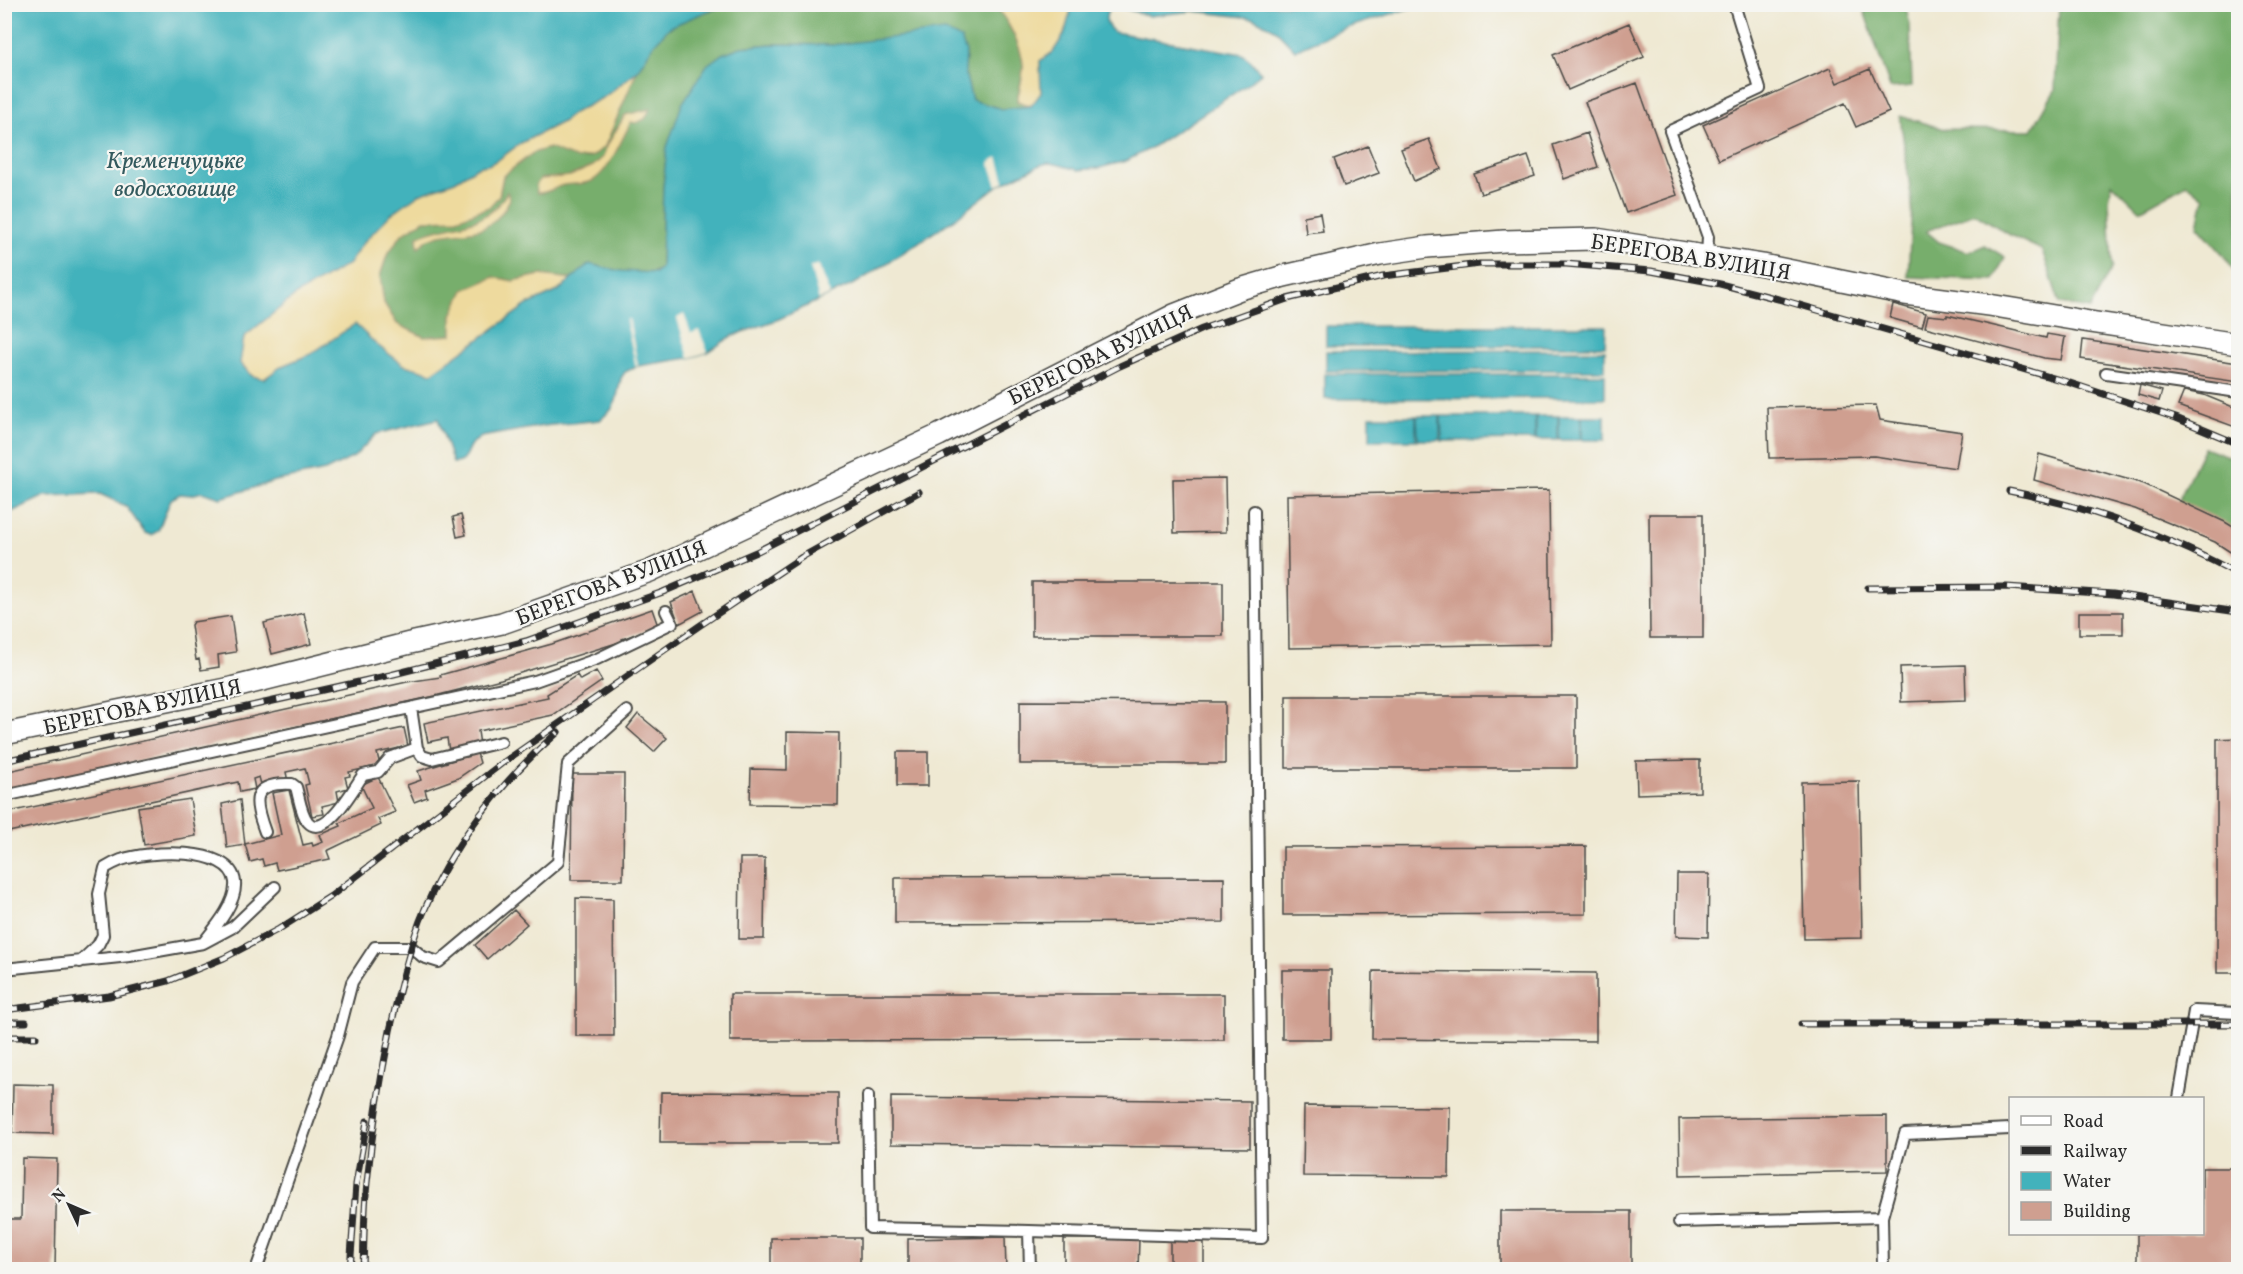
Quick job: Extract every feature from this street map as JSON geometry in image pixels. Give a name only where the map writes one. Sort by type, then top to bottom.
[{"type":"street","name":"БЕРЕГОВА ВУЛИЦЯ","points":[[4,735],[231,688],[410,643],[502,624],[650,572],[939,435],[1174,315],[1240,289],[1284,276],[1380,254],[1427,247],[1504,241],[1596,239],[1763,265],[1905,294],[2238,344]]},
{"type":"lane","points":[[1707,256],[1708,237],[1670,131],[1760,89],[1734,4]]},
{"type":"lane","points":[[2106,373],[2237,393]]},
{"type":"lane","points":[[868,1096],[870,1228],[1262,1238],[1254,511]]},
{"type":"lane","points":[[4,796],[535,681],[597,660],[672,623],[666,611]]},
{"type":"lane","points":[[411,708],[417,748],[422,756],[432,759],[501,742]]},
{"type":"lane","points":[[256,1269],[338,1036],[352,982],[375,947],[411,947],[423,957],[439,962],[558,862],[568,764],[627,711]]},
{"type":"lane","points":[[265,832],[256,805],[256,799],[262,790],[292,784],[296,787],[307,821],[319,826],[333,818],[363,776],[378,772],[390,758],[417,748]]},
{"type":"lane","points":[[80,962],[98,945],[103,935],[99,894],[105,868],[122,860],[151,854],[185,854],[217,859],[230,869],[235,882],[231,902],[222,920],[203,943]]},
{"type":"lane","points":[[4,969],[169,951],[203,943],[232,927],[274,887]]},
{"type":"lane","points":[[2179,1097],[2194,1011],[2238,1013]]},
{"type":"lane","points":[[1883,1269],[1882,1216],[1905,1134],[2009,1129]]},
{"type":"lane","points":[[1679,1222],[1882,1216]]},
{"type":"lane","points":[[1029,1231],[1030,1269]]},
{"type":"green space","points":[[737,4],[995,5],[1013,33],[1022,56],[1023,73],[1017,101],[1032,106],[1001,109],[972,100],[965,73],[966,52],[945,32],[832,45],[772,44],[741,47],[722,54],[667,147],[663,188],[661,268],[646,273],[636,273],[589,264],[572,279],[540,275],[513,281],[494,277],[452,315],[452,335],[424,337],[397,324],[384,303],[380,276],[387,255],[402,234],[424,220],[457,219],[499,196],[503,176],[525,158],[538,151],[556,150],[577,158],[594,155],[608,139],[643,60],[659,38],[683,20]]},
{"type":"green space","points":[[1862,5],[1905,5],[1910,24],[1912,86],[1890,88]]},
{"type":"green space","points":[[2059,5],[2238,5],[2238,278],[2227,259],[2198,226],[2204,198],[2187,184],[2140,210],[2112,183],[2109,200],[2112,267],[2090,309],[2060,304],[2042,250],[2010,235],[1975,213],[1926,231],[1939,242],[1969,252],[1985,245],[2005,257],[1994,280],[1908,277],[1912,203],[1900,116],[1944,129],[2032,130],[2055,90]]},
{"type":"green space","points":[[2204,447],[2238,460],[2238,533],[2176,505]]},
{"type":"sand","points":[[995,5],[1056,5],[1071,10],[1064,35],[1053,52],[1040,61],[1041,93],[1032,106],[1017,101],[1023,73],[1022,56],[1013,33]]},
{"type":"sand","points":[[637,71],[605,146],[593,156],[577,159],[549,148],[533,153],[503,176],[499,196],[489,207],[457,219],[424,220],[402,234],[387,255],[380,276],[384,303],[397,324],[424,337],[452,335],[452,315],[464,290],[494,277],[513,281],[540,275],[572,279],[558,291],[527,305],[432,373],[404,365],[355,325],[311,354],[282,366],[264,379],[252,376],[240,362],[244,337],[297,294],[348,264],[362,244],[389,215],[419,194],[455,181],[479,166],[488,165],[499,159],[521,143],[604,97]]},
{"type":"sand","points":[[650,109],[645,119],[636,123],[631,122],[614,154],[598,177],[589,182],[564,185],[537,193],[536,185],[540,179],[570,176],[593,166],[603,157],[606,147],[625,115]]},
{"type":"sand","points":[[507,192],[510,199],[500,215],[489,225],[477,230],[440,235],[428,239],[418,248],[417,237],[488,214]]},
{"type":"water","name":"Кременчуцьке водосховище","points":[[5,5],[737,5],[710,10],[670,27],[654,44],[637,71],[604,97],[521,143],[488,165],[479,166],[455,181],[419,194],[390,215],[362,244],[349,264],[297,294],[244,337],[240,363],[252,376],[264,379],[282,366],[311,354],[355,324],[377,345],[404,365],[432,373],[527,305],[558,291],[589,264],[621,271],[655,273],[661,267],[663,188],[667,147],[682,104],[707,65],[722,54],[741,47],[772,44],[832,45],[945,31],[961,39],[966,52],[965,73],[972,100],[1002,109],[1031,106],[1041,93],[1040,61],[1053,52],[1064,35],[1071,10],[1056,5],[1420,5],[1343,29],[1295,50],[1275,29],[1253,18],[1193,11],[1149,16],[1119,7],[1111,8],[1106,20],[1114,32],[1242,54],[1261,73],[1151,148],[1126,161],[1099,168],[1078,170],[1056,164],[1040,165],[997,186],[956,218],[858,282],[779,319],[732,336],[708,352],[689,358],[638,366],[625,372],[621,378],[616,401],[611,410],[600,420],[543,426],[481,437],[472,443],[463,459],[458,463],[453,463],[438,419],[376,434],[354,457],[325,471],[275,481],[221,498],[202,492],[191,495],[180,494],[171,499],[158,531],[151,535],[145,533],[126,506],[100,494],[45,496],[5,515]]},
{"type":"water","points":[[1326,326],[1606,326],[1605,346],[1326,346]]},
{"type":"water","points":[[1605,350],[1605,370],[1326,371],[1326,351]]},
{"type":"water","points":[[1325,374],[1605,374],[1605,398],[1325,399]]},
{"type":"water","points":[[1370,416],[1416,416],[1416,440],[1370,440]]},
{"type":"water","points":[[1417,416],[1440,416],[1440,440],[1418,440]]},
{"type":"water","points":[[1441,416],[1535,416],[1535,440],[1442,441]]},
{"type":"water","points":[[1536,416],[1558,416],[1558,440],[1536,440]]},
{"type":"water","points":[[1559,416],[1581,416],[1581,440],[1559,440]]},
{"type":"water","points":[[1582,416],[1605,416],[1605,440],[1582,440]]},
{"type":"pier","points":[[998,157],[1005,181],[997,186],[989,162]]},
{"type":"pier","points":[[818,264],[830,295],[819,300],[810,267]]},
{"type":"pier","points":[[684,314],[691,333],[699,330],[708,352],[689,358],[677,318]]},
{"type":"pier","points":[[629,319],[638,366],[636,367],[626,320]]},
{"type":"building","points":[[1629,23],[1644,57],[1568,90],[1553,55]]},
{"type":"building","points":[[1830,68],[1837,83],[1870,69],[1889,112],[1856,127],[1845,103],[1719,160],[1703,125]]},
{"type":"building","points":[[1637,83],[1677,195],[1626,213],[1585,102]]},
{"type":"building","points":[[1587,133],[1598,167],[1564,179],[1553,145]]},
{"type":"building","points":[[1429,139],[1441,169],[1414,181],[1401,149]]},
{"type":"building","points":[[1368,146],[1379,173],[1344,186],[1334,159]]},
{"type":"building","points":[[1528,156],[1535,176],[1481,194],[1474,174]]},
{"type":"building","points":[[1320,213],[1323,231],[1306,233],[1304,216]]},
{"type":"building","points":[[1893,304],[1926,313],[1922,327],[1890,318]]},
{"type":"building","points":[[1928,315],[1947,317],[1947,315],[2046,338],[2047,334],[2065,337],[2061,360],[2044,358],[1925,327]]},
{"type":"building","points":[[2083,340],[2238,363],[2238,382],[2081,359]]},
{"type":"building","points":[[2140,385],[2162,391],[2159,401],[2138,395]]},
{"type":"building","points":[[2184,391],[2204,395],[2238,409],[2238,428],[2178,406]]},
{"type":"building","points":[[1876,405],[1880,420],[1962,432],[1956,468],[1874,456],[1769,458],[1767,407]]},
{"type":"building","points":[[2039,454],[2144,484],[2225,522],[2238,530],[2238,557],[2215,542],[2135,509],[2034,480]]},
{"type":"building","points":[[1225,478],[1226,532],[1174,533],[1173,479]]},
{"type":"building","points":[[1549,490],[1551,644],[1289,648],[1287,495]]},
{"type":"building","points":[[1649,514],[1703,514],[1703,638],[1650,638]]},
{"type":"building","points":[[461,515],[466,535],[457,537],[453,517]]},
{"type":"building","points":[[1032,582],[1223,582],[1223,636],[1032,636]]},
{"type":"building","points":[[695,591],[703,611],[679,624],[671,602]]},
{"type":"building","points":[[652,609],[658,626],[622,639],[623,641],[501,679],[435,696],[4,791],[4,772],[407,682],[441,677],[440,675],[552,644]]},
{"type":"building","points":[[2079,612],[2123,612],[2123,634],[2079,634]]},
{"type":"building","points":[[304,613],[311,644],[272,654],[264,623]]},
{"type":"building","points":[[231,616],[236,652],[218,655],[219,667],[201,670],[199,659],[196,660],[191,625],[193,622]]},
{"type":"building","points":[[1965,665],[1966,700],[1901,702],[1900,667]]},
{"type":"building","points":[[596,671],[602,681],[553,715],[478,731],[480,745],[449,751],[447,738],[428,742],[424,723],[548,697],[547,694],[577,675],[580,680]]},
{"type":"building","points":[[1286,696],[1576,696],[1576,768],[1286,768]]},
{"type":"building","points":[[1020,701],[1225,702],[1225,764],[1020,764]]},
{"type":"building","points":[[638,714],[667,738],[654,752],[627,728]]},
{"type":"building","points":[[404,728],[408,746],[377,753],[380,765],[349,772],[350,776],[345,777],[348,788],[337,791],[339,802],[322,806],[324,814],[312,816],[305,785],[309,784],[305,768],[286,772],[288,782],[262,788],[259,777],[253,779],[255,789],[240,792],[238,782],[4,833],[4,813]]},
{"type":"building","points":[[787,732],[839,733],[838,805],[750,804],[751,769],[787,770]]},
{"type":"building","points":[[2238,738],[2238,973],[2217,973],[2217,739]]},
{"type":"building","points":[[897,752],[928,752],[928,786],[897,786]]},
{"type":"building","points":[[477,753],[480,763],[458,778],[425,790],[427,797],[414,802],[407,785],[421,780],[418,771]]},
{"type":"building","points":[[1700,760],[1700,792],[1637,794],[1636,761]]},
{"type":"building","points":[[572,774],[624,774],[623,880],[571,880]]},
{"type":"building","points":[[378,777],[395,812],[378,819],[381,825],[327,851],[330,859],[277,870],[275,863],[264,866],[262,859],[250,862],[245,844],[281,835],[272,793],[289,790],[303,845],[312,843],[313,846],[323,842],[320,835],[341,826],[339,823],[372,808],[361,785]]},
{"type":"building","points":[[1859,781],[1862,938],[1804,939],[1801,782]]},
{"type":"building","points":[[190,799],[196,836],[144,845],[138,807]]},
{"type":"building","points":[[240,800],[245,845],[227,848],[222,804]]},
{"type":"building","points":[[1586,846],[1586,914],[1283,915],[1283,847]]},
{"type":"building","points":[[740,858],[765,858],[764,939],[739,939]]},
{"type":"building","points":[[1677,874],[1709,874],[1708,937],[1676,936]]},
{"type":"building","points":[[1224,877],[1224,922],[895,923],[895,878]]},
{"type":"building","points":[[576,898],[613,899],[614,1036],[576,1036]]},
{"type":"building","points":[[514,910],[527,924],[487,959],[475,945]]},
{"type":"building","points":[[1282,970],[1331,970],[1331,1039],[1282,1039]]},
{"type":"building","points":[[1373,971],[1596,973],[1596,1041],[1372,1039]]},
{"type":"building","points":[[730,994],[1224,994],[1224,1040],[730,1041]]},
{"type":"building","points":[[13,1084],[53,1085],[53,1134],[12,1133]]},
{"type":"building","points":[[661,1092],[838,1093],[838,1143],[660,1143]]},
{"type":"building","points":[[891,1097],[1250,1101],[1250,1148],[891,1144]]},
{"type":"building","points":[[1304,1106],[1450,1107],[1449,1177],[1303,1176]]},
{"type":"building","points":[[1887,1116],[1887,1171],[1680,1175],[1679,1119]]},
{"type":"building","points":[[22,1158],[57,1159],[55,1270],[6,1270],[6,1219],[21,1219]]},
{"type":"building","points":[[2204,1168],[2238,1168],[2238,1270],[2137,1270],[2137,1235],[2204,1235]]},
{"type":"building","points":[[1500,1211],[1631,1211],[1631,1270],[1500,1270]]},
{"type":"building","points":[[1005,1237],[1006,1270],[908,1270],[908,1239]]},
{"type":"building","points":[[771,1238],[860,1238],[860,1270],[771,1270]]},
{"type":"building","points":[[1064,1239],[1139,1239],[1138,1270],[1064,1270]]},
{"type":"building","points":[[1170,1240],[1204,1241],[1204,1267],[1170,1266]]},
{"type":"railway","points":[[4,761],[390,675],[526,641],[663,592],[756,552],[1120,366],[1202,329],[1287,299],[1383,276],[1480,264],[1566,264],[1651,271],[1720,284],[2064,381],[2176,418],[2238,444]]},
{"type":"railway","points":[[2009,491],[2068,505],[2126,524],[2183,547],[2238,574]]},
{"type":"railway","points":[[4,1010],[109,996],[168,981],[224,958],[279,929],[331,896],[501,764],[699,626],[802,557],[919,492]]},
{"type":"railway","points":[[1868,588],[2007,587],[2113,594],[2238,612]]},
{"type":"railway","points":[[363,1270],[367,1183],[380,1088],[400,989],[420,921],[445,868],[477,819],[515,773],[558,732]]},
{"type":"railway","points":[[4,1022],[26,1022]]},
{"type":"railway","points":[[1801,1024],[2238,1024]]},
{"type":"railway","points":[[4,1037],[36,1037]]},
{"type":"railway","points":[[350,1270],[356,1184],[367,1121]]}]
